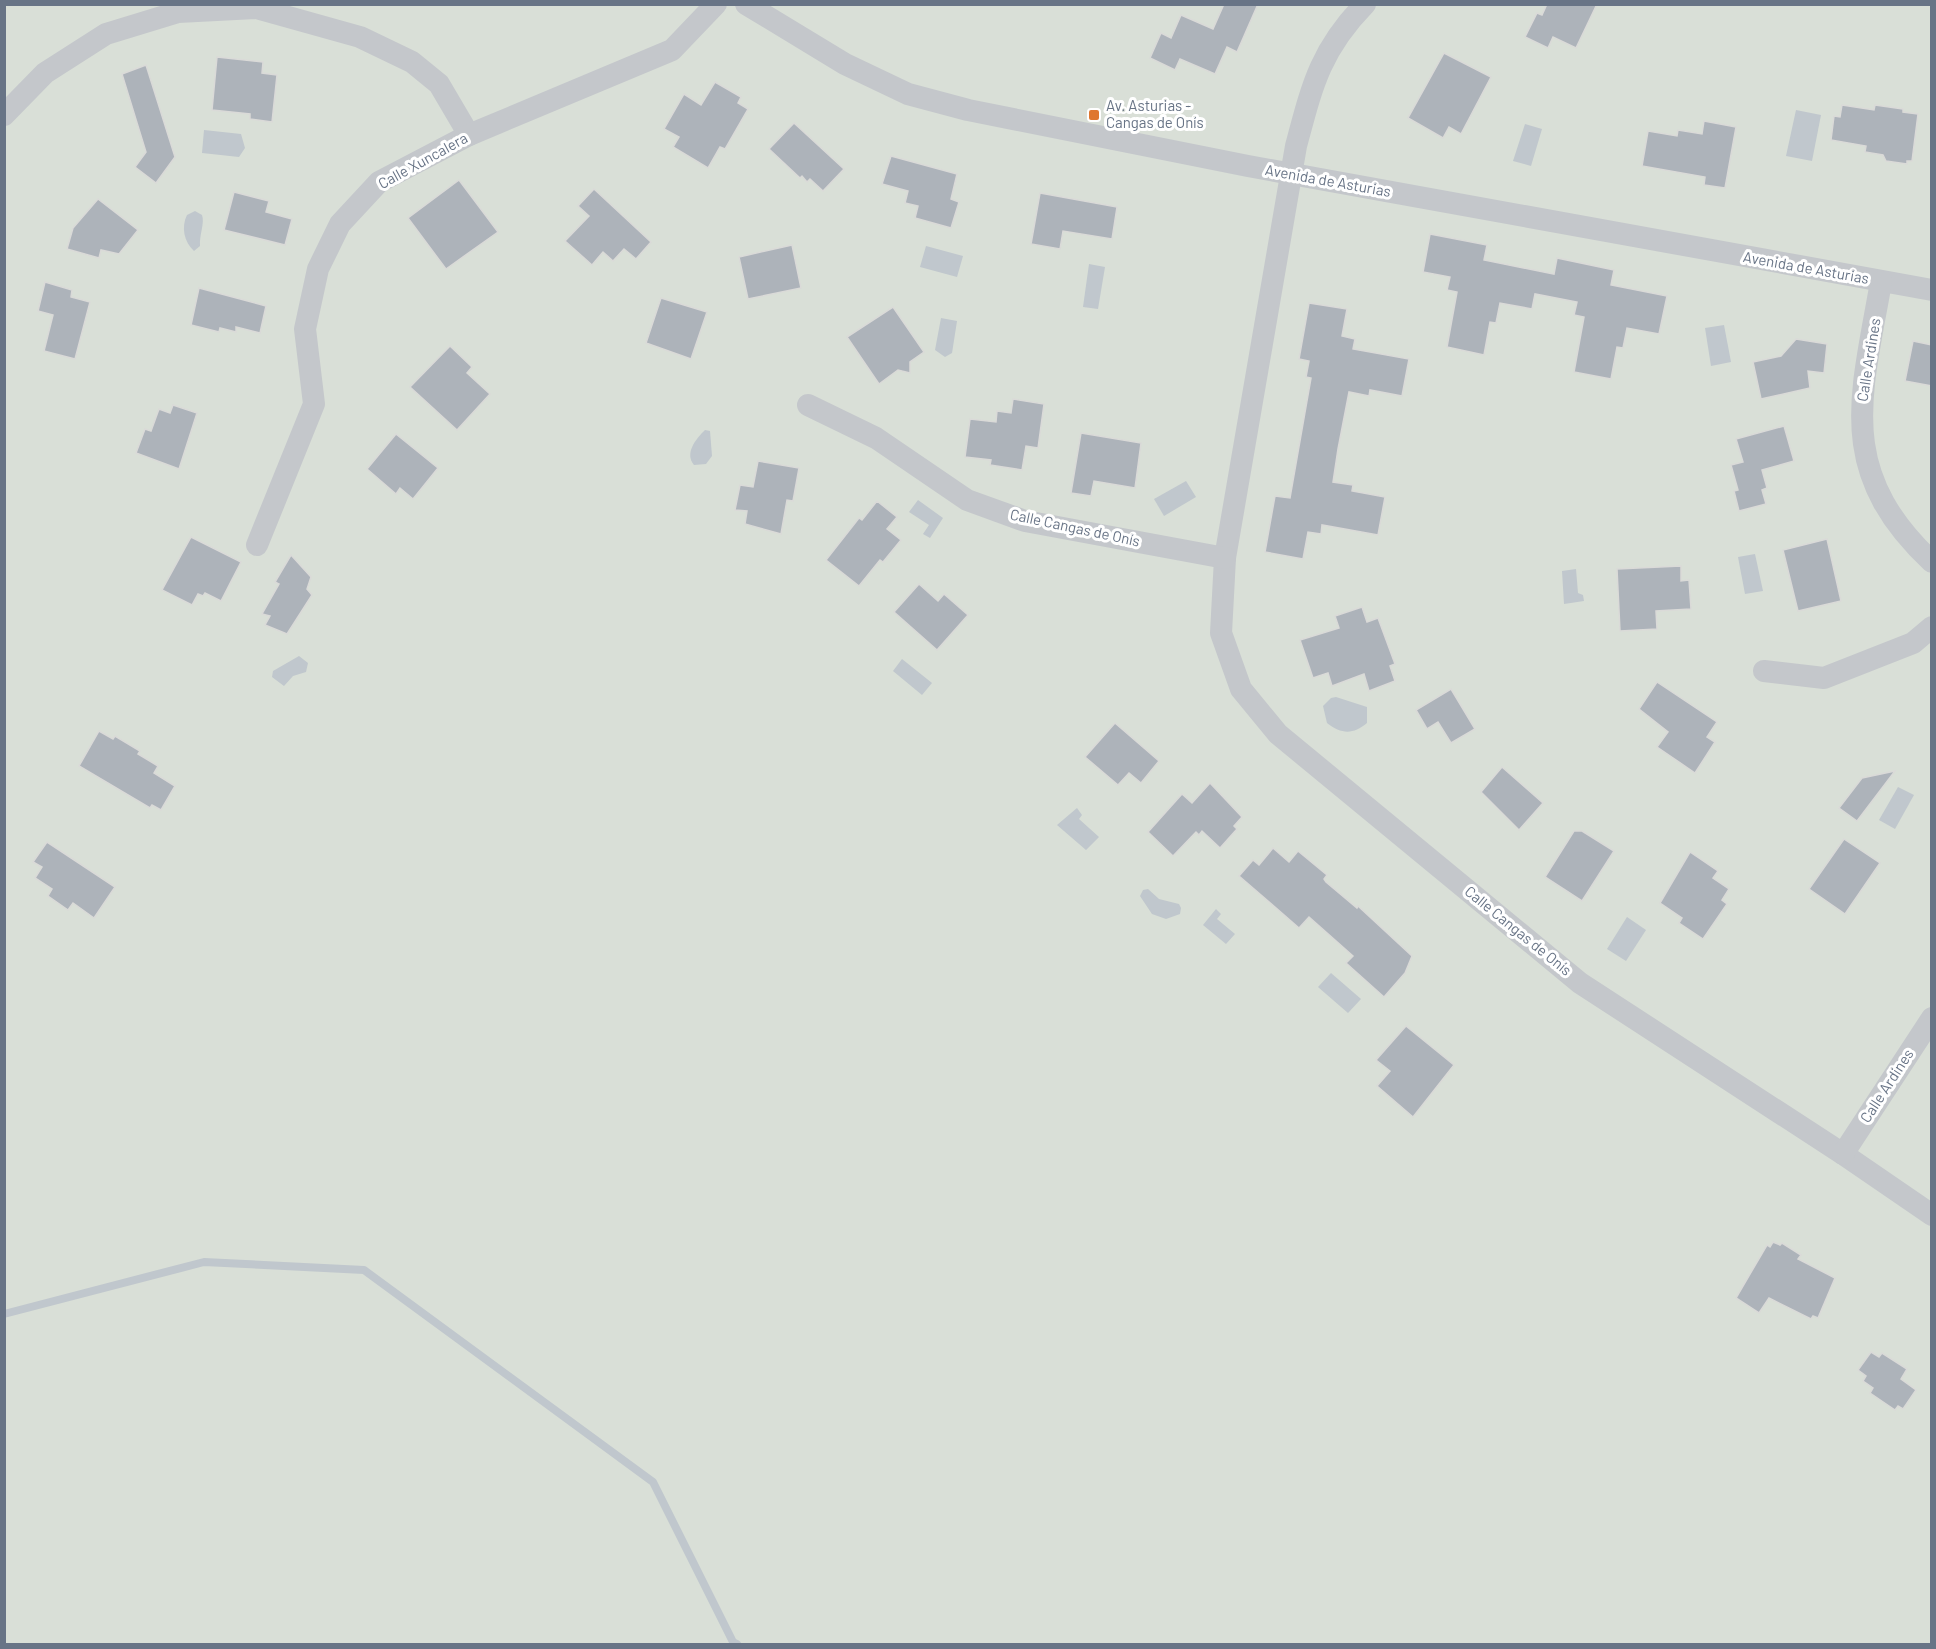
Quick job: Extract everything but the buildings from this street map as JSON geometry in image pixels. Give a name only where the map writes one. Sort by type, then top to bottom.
[{"type":"street","name":"Calle Xuncalera","points":[[257,546],[314,404],[305,329],[318,269],[340,224],[379,182],[469,135],[672,50],[716,4]]},
{"type":"street","name":"Avenida de Asturias","points":[[746,4],[844,64],[908,94],[968,110],[1292,174],[1932,290]]},
{"type":"street","name":"Calle Cangas de Onís","points":[[1365,4],[1345,25],[1324,55],[1311,90],[1292,174],[1225,558],[1221,633],[1241,689],[1278,734],[1580,982],[1932,1215]]},
{"type":"street","points":[[4,115],[45,73],[106,34],[177,12],[256,8],[360,37],[412,62],[439,84],[469,135]]},
{"type":"street","name":"Calle Ardines","points":[[1881,282],[1861,396],[1862,442],[1878,495],[1909,541],[1932,562]]},
{"type":"street","name":"Calle Cangas de Onís","points":[[808,405],[876,438],[967,500],[1026,520],[1225,558]]},
{"type":"street","points":[[1764,671],[1824,678],[1913,643],[1932,627]]},
{"type":"street","name":"Calle Ardines","points":[[1842,1154],[1932,1018]]},
{"type":"shaded area","points":[[5,5],[1931,5],[1931,1644],[5,1644]]},
{"type":"shaded area","points":[[1796,110],[1821,115],[1812,161],[1786,156]]},
{"type":"shaded area","points":[[1525,124],[1542,129],[1531,166],[1513,161]]},
{"type":"shaded area","points":[[204,130],[241,134],[245,148],[239,157],[202,153]]},
{"type":"shaded area","points":[[195,211],[202,215],[203,222],[200,246],[194,251],[186,239],[184,229],[187,215]]},
{"type":"shaded area","points":[[926,246],[963,256],[957,277],[920,267]]},
{"type":"shaded area","points":[[1089,264],[1105,267],[1098,309],[1083,307]]},
{"type":"shaded area","points":[[941,318],[957,321],[952,353],[945,357],[935,350]]},
{"type":"shaded area","points":[[1724,325],[1731,362],[1711,366],[1705,328]]},
{"type":"shaded area","points":[[705,430],[710,431],[712,456],[706,464],[694,465],[690,456],[691,451]]},
{"type":"shaded area","points":[[1186,481],[1196,497],[1164,516],[1154,499]]},
{"type":"shaded area","points":[[918,500],[943,518],[930,538],[923,534],[929,525],[909,512]]},
{"type":"shaded area","points":[[1755,554],[1763,591],[1745,594],[1738,557]]},
{"type":"shaded area","points":[[1576,569],[1578,593],[1583,595],[1584,601],[1564,604],[1562,571]]},
{"type":"shaded area","points":[[299,656],[308,663],[306,672],[293,676],[284,686],[272,677],[273,671]]},
{"type":"shaded area","points":[[902,659],[932,683],[922,695],[893,671]]},
{"type":"shaded area","points":[[1336,697],[1367,707],[1367,723],[1357,730],[1347,732],[1327,723],[1323,706],[1331,698]]},
{"type":"shaded area","points":[[1898,787],[1914,795],[1895,829],[1879,820]]},
{"type":"shaded area","points":[[1077,808],[1082,815],[1079,819],[1099,837],[1086,850],[1057,825]]},
{"type":"shaded area","points":[[1148,889],[1159,899],[1179,904],[1180,914],[1166,919],[1152,914],[1140,896],[1143,890]]},
{"type":"shaded area","points":[[1216,909],[1221,914],[1217,919],[1235,934],[1226,944],[1203,925]]},
{"type":"shaded area","points":[[1627,917],[1646,930],[1626,961],[1607,949]]},
{"type":"shaded area","points":[[1331,973],[1361,999],[1348,1013],[1318,987]]},
{"type":"waterway","points":[[4,1314],[204,1262],[364,1270],[653,1482],[733,1642],[737,1644]]},
{"type":"place","name":"Av. Asturias - Cangas de Onís","points":[[1094,115]]}]
